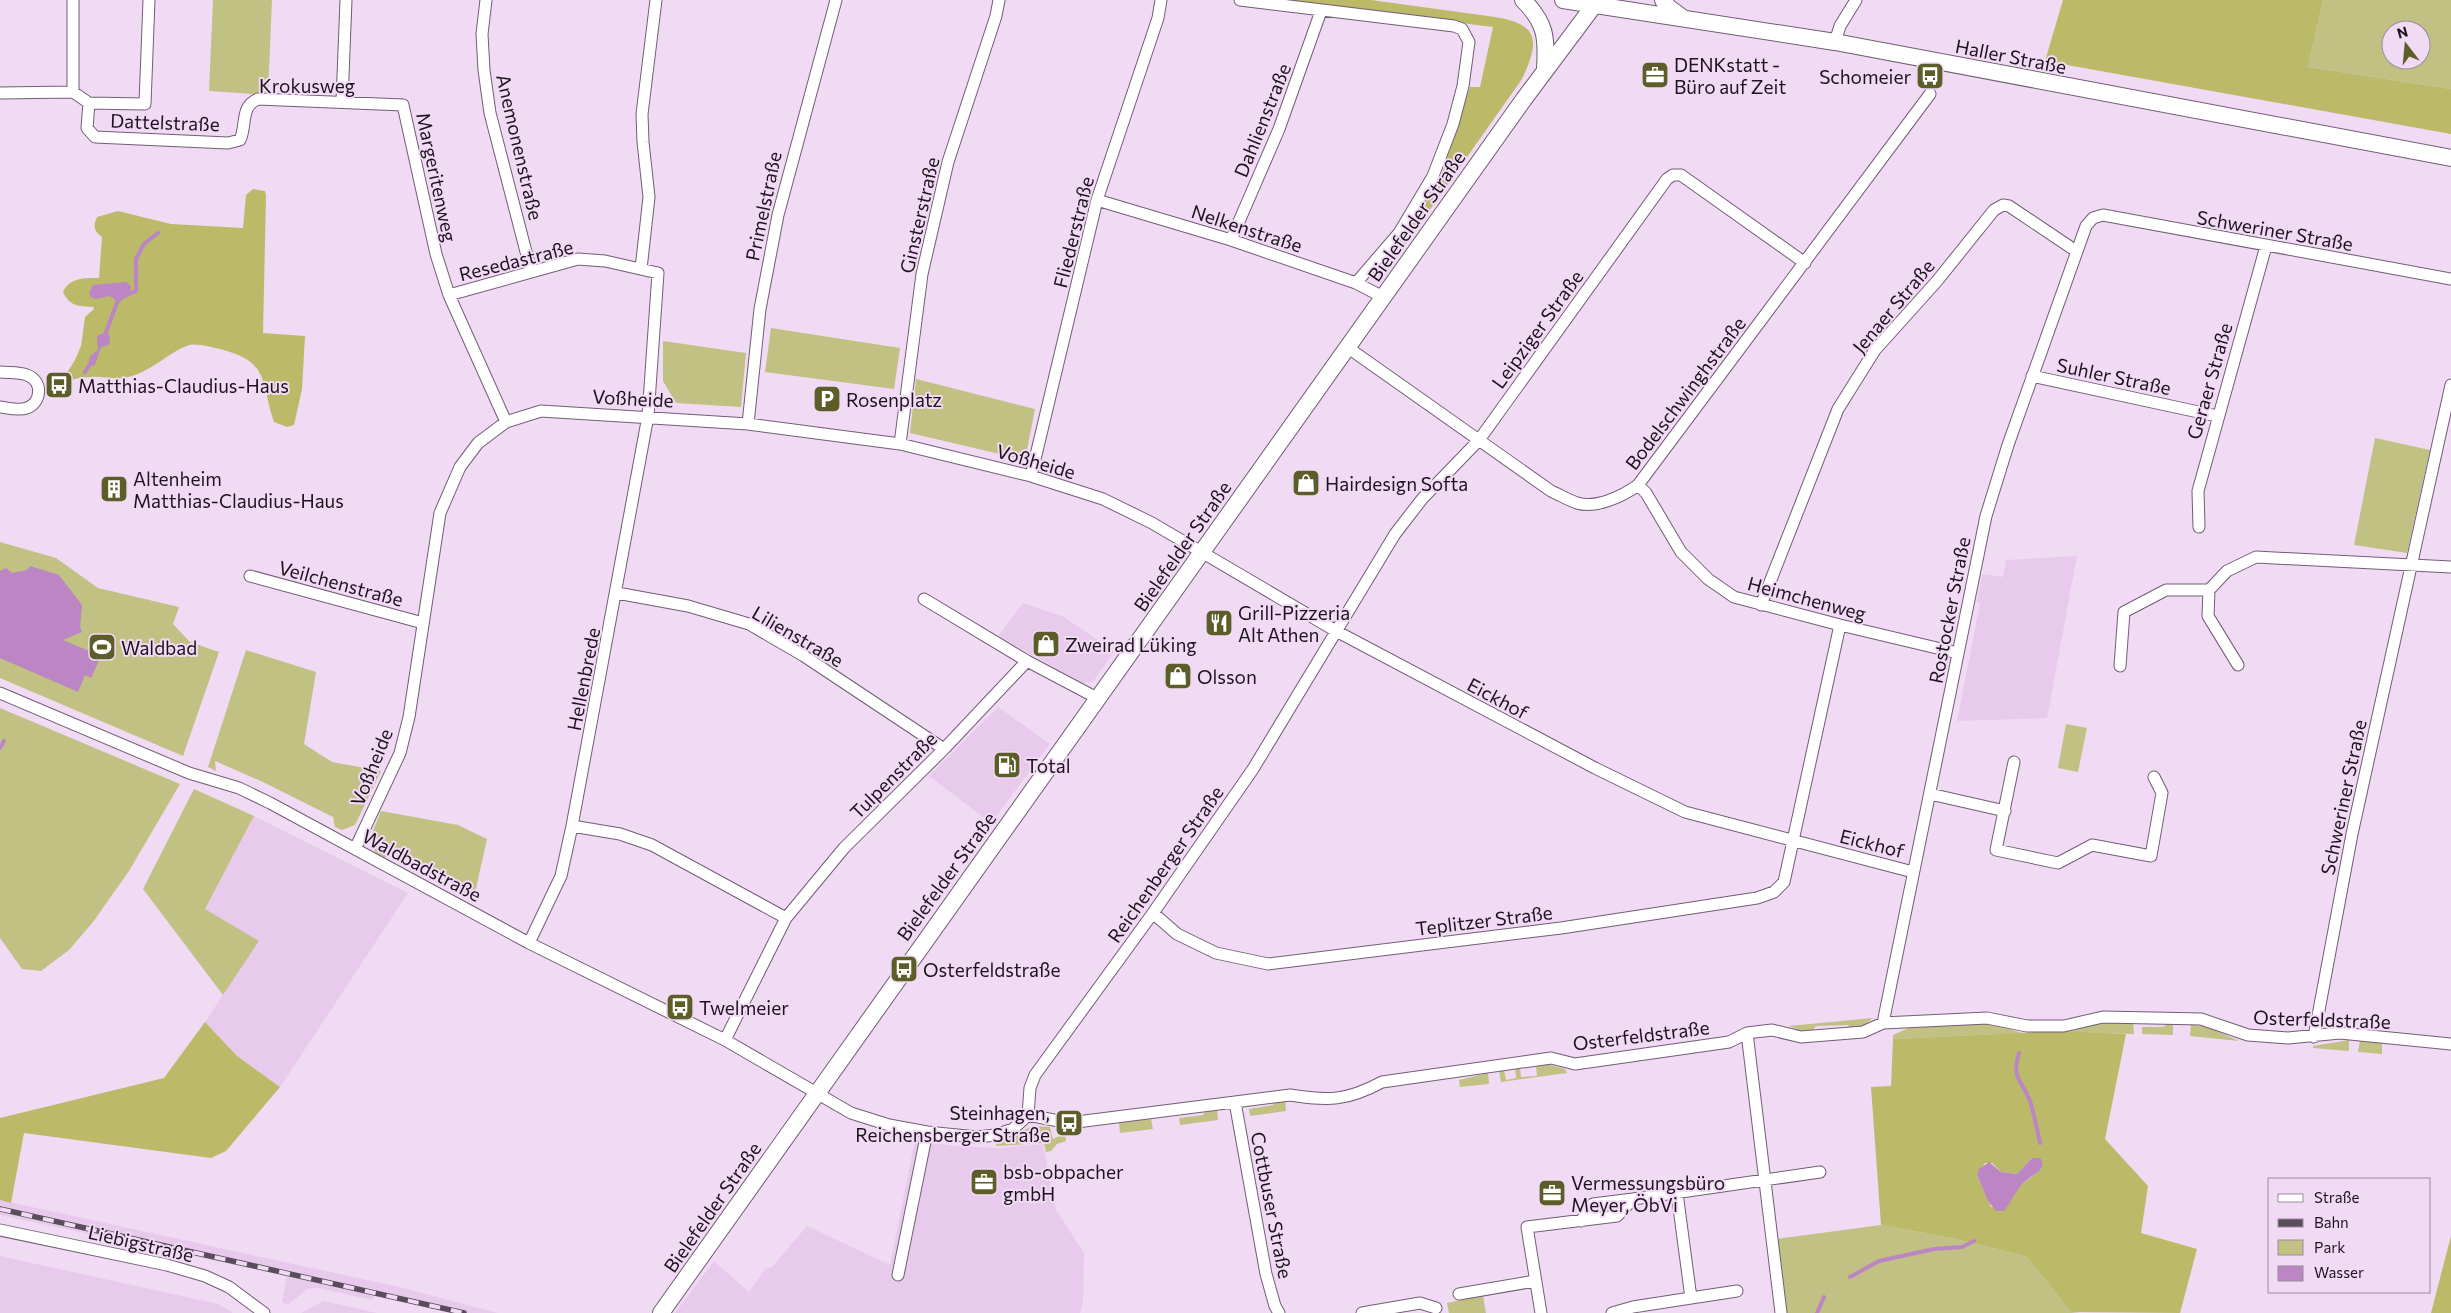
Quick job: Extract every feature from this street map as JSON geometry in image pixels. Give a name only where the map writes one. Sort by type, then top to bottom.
[{"type":"main road","points":[[1522,0],[1540,20],[1544,29],[1546,46],[1545,69]]},
{"type":"main road","name":"Haller Straße","points":[[1563,0],[1596,3],[1835,42],[2451,158]]},
{"type":"main road","points":[[1663,0],[1668,7],[1682,18]]},
{"type":"main road","name":"Bielefelder Straße","points":[[661,1313],[1545,69],[1596,3]]},
{"type":"street","points":[[72,0],[73,92]]},
{"type":"street","name":"Dattelstraße","points":[[149,0],[145,104],[89,103],[87,128],[90,133],[95,137],[210,142],[240,140]]},
{"type":"street","points":[[342,102],[346,0]]},
{"type":"street","name":"Anemonenstraße","points":[[486,0],[482,34],[484,70],[490,113],[531,271]]},
{"type":"street","points":[[641,268],[649,197],[642,142],[642,114],[656,0]]},
{"type":"street","name":"Primelstraße","points":[[748,424],[760,309],[778,215],[836,0]]},
{"type":"street","name":"Ginsterstraße","points":[[900,444],[922,274],[948,162],[996,16],[999,0]]},
{"type":"street","name":"Fliederstraße","points":[[1031,476],[1097,200],[1158,18],[1161,0]]},
{"type":"street","points":[[1240,0],[1454,26],[1462,29],[1469,42],[1464,86],[1453,124],[1433,176],[1399,232],[1356,283]]},
{"type":"street","points":[[1835,42],[1840,26],[1856,0]]},
{"type":"street","name":"Dahlienstraße","points":[[1231,240],[1279,129],[1322,11]]},
{"type":"street","points":[[0,92],[73,92],[89,103]]},
{"type":"street","name":"Bodelschwinghstraße","points":[[1347,347],[1551,491],[1579,504],[1602,502],[1626,494],[1638,485],[1930,94]]},
{"type":"street","name":"Krokusweg","points":[[240,140],[244,130],[245,110],[250,102],[258,99],[403,105]]},
{"type":"street","name":"Margeritenweg","points":[[403,105],[436,254],[449,295],[506,422]]},
{"type":"street","name":"Leipziger Straße","points":[[1336,631],[1395,534],[1422,499],[1479,440],[1667,179],[1673,175],[1681,175],[1804,263]]},
{"type":"street","name":"Nelkenstraße","points":[[1097,200],[1231,240],[1356,283],[1383,297]]},
{"type":"street","name":"Jenaer Straße","points":[[1761,605],[1838,410],[1875,350],[1937,281],[1994,210],[2003,205],[2009,206],[2076,251]]},
{"type":"street","name":"Schweriner Straße","points":[[2093,218],[2104,216],[2451,279]]},
{"type":"street","name":"Rostocker Straße","points":[[1883,1023],[1986,516],[2076,251],[2086,226],[2093,218]]},
{"type":"street","name":"Geraer Straße","points":[[2199,527],[2198,491],[2217,416],[2266,246]]},
{"type":"street","name":"Resedastraße","points":[[449,295],[578,259],[605,261],[658,273],[648,416]]},
{"type":"street","points":[[0,372],[27,375],[36,382],[39,394],[34,404],[29,408],[0,407]]},
{"type":"street","name":"Suhler Straße","points":[[2032,376],[2217,416]]},
{"type":"street","name":"Schweriner Straße","points":[[2314,1037],[2352,834],[2451,385]]},
{"type":"street","name":"Voßheide","points":[[355,849],[400,753],[409,717],[440,513],[450,486],[478,443],[506,422],[541,411],[648,416],[748,424],[900,444],[1031,476],[1103,499],[1152,524],[1201,553]]},
{"type":"street","name":"Hellenbrede","points":[[529,943],[560,876],[572,826],[617,593],[648,416]]},
{"type":"street","name":"Heimchenweg","points":[[1638,485],[1646,493],[1680,552],[1708,579],[1734,596],[1761,605],[1958,653]]},
{"type":"street","name":"Eickhof","points":[[1201,553],[1336,631],[1595,768],[1685,812],[1913,872]]},
{"type":"street","points":[[2238,665],[2208,616],[2209,590],[2227,571],[2256,557],[2451,567]]},
{"type":"street","name":"Veilchenstraße","points":[[250,576],[423,623]]},
{"type":"street","points":[[2120,666],[2124,612],[2166,590],[2209,590]]},
{"type":"street","name":"Lilienstraße","points":[[617,593],[688,606],[749,624],[804,656],[944,750]]},
{"type":"street","points":[[924,599],[1027,661],[1097,698]]},
{"type":"street","points":[[1794,841],[1840,625]]},
{"type":"street","name":"Reichenberger Straße","points":[[1028,1116],[1030,1088],[1036,1075],[1153,913],[1253,769],[1336,631]]},
{"type":"street","name":"Tulpenstraße","points":[[726,1040],[786,918],[844,848],[944,750],[1027,661]]},
{"type":"street","name":"Waldbadstraße","points":[[0,693],[189,773],[240,788],[529,943],[726,1040],[816,1093]]},
{"type":"street","points":[[2014,762],[1996,850],[2058,863],[2092,845],[2151,856],[2162,793],[2154,776]]},
{"type":"street","points":[[1930,794],[2004,811]]},
{"type":"street","points":[[572,826],[620,834],[652,845],[786,918]]},
{"type":"street","name":"Teplitzer Straße","points":[[1153,913],[1177,934],[1216,953],[1268,964],[1311,960],[1561,928],[1757,898],[1774,892],[1784,882],[1794,841]]},
{"type":"street","name":"Osterfeldstraße","points":[[1028,1116],[1069,1123],[1290,1094],[1324,1100],[1362,1093],[1382,1082],[1550,1058],[1575,1064],[1729,1042],[1746,1033],[1772,1030],[1801,1037],[1863,1032],[1883,1023],[1987,1018],[2027,1026],[2064,1026],[2103,1017],[2201,1019],[2248,1035],[2288,1038],[2340,1033],[2451,1044]]},
{"type":"street","points":[[1746,1033],[1781,1313]]},
{"type":"street","points":[[816,1093],[851,1113],[927,1132],[977,1136],[996,1135],[1013,1129],[1028,1116]]},
{"type":"street","name":"Cottbuser Straße","points":[[1235,1102],[1266,1274],[1275,1306],[1279,1313]]},
{"type":"street","points":[[898,1275],[927,1132]]},
{"type":"street","points":[[1541,1313],[1527,1227],[1617,1216],[1633,1199],[1820,1172]]},
{"type":"street","points":[[1678,1193],[1691,1298]]},
{"type":"street","name":"Liebigstraße","points":[[0,1230],[205,1276],[230,1287],[264,1313]]},
{"type":"street","points":[[1459,1294],[1535,1281]]},
{"type":"street","points":[[1612,1313],[1633,1307],[1737,1291]]},
{"type":"street","points":[[1362,1313],[1420,1303],[1436,1308]]},
{"type":"shaded area","points":[[1276,0],[1371,0],[1495,17],[1510,20],[1521,25],[1528,30],[1532,37],[1531,55],[1522,79],[1381,279],[1375,275],[1404,237],[1440,180],[1470,87],[1480,87],[1493,27]]},
{"type":"shaded area","points":[[2063,0],[2323,0],[2308,67],[2451,89],[2451,134],[2045,61]]},
{"type":"shaded area","points":[[253,189],[265,191],[266,196],[263,333],[305,336],[302,389],[294,425],[287,427],[274,422],[264,384],[255,367],[248,360],[220,349],[196,344],[182,348],[147,370],[127,377],[86,377],[60,384],[75,360],[81,346],[85,317],[94,309],[93,307],[79,306],[72,303],[63,292],[70,283],[78,279],[99,278],[102,237],[95,228],[97,217],[118,211],[171,224],[243,228],[246,195]]},
{"type":"shaded area","points":[[2077,556],[2047,718],[1957,721],[1980,603],[1977,602],[1982,574],[2003,577],[2006,560]]},
{"type":"shaded area","points":[[1023,603],[1064,617],[1114,651],[1093,682],[1082,683],[998,636]]},
{"type":"shaded area","points":[[998,707],[1050,744],[991,823],[929,776]]},
{"type":"shaded area","points":[[254,816],[408,893],[280,1087],[237,1056],[205,1022],[258,942],[205,909]]},
{"type":"shaded area","points":[[205,1022],[237,1056],[280,1087],[226,1151],[211,1158],[24,1133],[11,1203],[0,1200],[0,1118],[164,1078]]},
{"type":"shaded area","points":[[2059,1031],[2126,1034],[2105,1139],[2148,1186],[2141,1233],[2197,1249],[2180,1313],[2071,1312],[2027,1257],[1956,1239],[1881,1225],[1871,1087],[1891,1086],[1893,1039]],"holes":[[[2032,1158],[2037,1173],[2019,1188],[2006,1208],[1991,1207],[1977,1175],[1985,1163],[1992,1163],[2001,1172],[2017,1174]]]},
{"type":"shaded area","points":[[915,1140],[953,1146],[1000,1148],[1043,1144],[1056,1210],[1084,1253],[1083,1301],[1080,1313],[675,1313],[714,1261],[749,1292],[766,1268],[771,1268],[807,1226],[890,1265]]},
{"type":"shaded area","points":[[0,1200],[399,1287],[498,1313],[451,1313],[374,1295],[372,1300],[319,1288],[307,1289],[288,1305],[282,1302],[287,1276],[0,1215]]},
{"type":"shaded area","points":[[2451,1236],[2451,1313],[2431,1313]]},
{"type":"shaded area","points":[[0,1256],[218,1304],[233,1313],[0,1313]]},
{"type":"shaded area","points":[[323,1301],[377,1313],[301,1313]]},
{"type":"green space","points":[[213,0],[272,0],[268,95],[209,91]]},
{"type":"green space","points":[[2323,0],[2451,0],[2451,89],[2308,67]]},
{"type":"green space","points":[[771,328],[900,348],[894,389],[765,372]]},
{"type":"green space","points":[[663,341],[746,353],[741,407],[676,403],[663,381]]},
{"type":"green space","points":[[916,379],[1035,409],[1025,460],[910,433]]},
{"type":"green space","points":[[2375,438],[2430,450],[2407,553],[2354,545]]},
{"type":"green space","name":"Waldbad","points":[[0,542],[56,558],[98,588],[179,607],[173,624],[190,642],[219,652],[183,756],[0,678]]},
{"type":"green space","points":[[246,650],[316,672],[304,744],[332,762],[381,771],[355,825],[342,830],[335,827],[333,817],[263,782],[215,761],[216,771],[208,767]]},
{"type":"green space","points":[[0,708],[180,784],[129,871],[93,922],[69,950],[41,971],[22,969],[0,938]]},
{"type":"green space","points":[[2066,724],[2087,728],[2078,772],[2058,768]]},
{"type":"green space","points":[[194,789],[254,816],[205,909],[259,941],[223,995],[143,889]]},
{"type":"green space","points":[[381,811],[458,825],[487,839],[474,897],[457,889],[459,885],[390,850],[385,858],[375,852],[371,836]]},
{"type":"green space","points":[[1873,1018],[1862,1027],[1851,1029],[1848,1025],[1816,1026],[1813,1030],[1800,1031],[1789,1026]]},
{"type":"green space","points":[[2104,1021],[2133,1022],[2134,1034],[2069,1032]]},
{"type":"green space","points":[[1989,1023],[2022,1033],[1893,1039],[1893,1035],[1911,1027]]},
{"type":"green space","points":[[2167,1024],[2173,1024],[2173,1035],[2142,1034],[2142,1027],[2163,1027]]},
{"type":"green space","points":[[2191,1025],[2205,1026],[2239,1041],[2190,1036]]},
{"type":"green space","points":[[2349,1040],[2349,1051],[2313,1048],[2313,1046]]},
{"type":"green space","points":[[2360,1040],[2382,1043],[2382,1054],[2358,1052]]},
{"type":"green space","points":[[1546,1064],[1565,1069],[1567,1073],[1501,1082],[1499,1071],[1504,1070],[1506,1080],[1516,1078],[1515,1068],[1520,1068],[1521,1077],[1537,1076],[1536,1066]]},
{"type":"green space","points":[[1488,1073],[1489,1084],[1460,1087],[1459,1080]]},
{"type":"green space","points":[[1285,1100],[1286,1111],[1250,1116],[1249,1109],[1273,1105],[1276,1101]]},
{"type":"green space","points":[[1217,1109],[1218,1120],[1180,1125],[1179,1118],[1203,1115],[1206,1110]]},
{"type":"green space","points":[[1151,1119],[1153,1129],[1120,1133],[1119,1123]]},
{"type":"green space","points":[[1034,1126],[1050,1127],[1053,1139],[1065,1133],[1066,1141],[1057,1144],[1051,1151],[1046,1152],[1044,1143],[996,1146],[996,1141]]},
{"type":"green space","points":[[1881,1225],[1956,1239],[2027,1257],[2071,1312],[2080,1313],[1787,1313],[1777,1239]]},
{"type":"green space","points":[[1483,1296],[1486,1313],[1449,1313],[1447,1303]]},
{"type":"water","points":[[126,282],[131,286],[131,292],[119,303],[110,296],[95,299],[89,293],[93,285]]},
{"type":"water","points":[[107,331],[110,338],[109,345],[101,347],[95,365],[88,367],[90,356],[98,350],[97,336]]},
{"type":"water","points":[[30,566],[59,575],[82,605],[80,627],[82,632],[63,640],[101,656],[91,678],[85,675],[78,692],[0,658],[0,571],[6,568],[12,573],[27,570]]},
{"type":"water","points":[[2032,1158],[2040,1158],[2042,1160],[2040,1170],[2021,1186],[2004,1211],[1996,1211],[1988,1201],[1977,1175],[1979,1169],[1989,1162],[2001,1172],[2017,1174]]},
{"type":"waterway","points":[[125,296],[136,291],[136,259],[144,244],[158,233]]},
{"type":"waterway","points":[[105,335],[118,300]]},
{"type":"waterway","points":[[85,372],[90,364]]},
{"type":"waterway","points":[[0,748],[4,741]]},
{"type":"waterway","points":[[2019,1053],[2016,1069],[2018,1079],[2030,1101],[2040,1143]]},
{"type":"waterway","points":[[1850,1277],[1879,1261],[1934,1249],[1962,1247],[1974,1241]]},
{"type":"waterway","points":[[1817,1313],[1824,1297]]},
{"type":"railway","points":[[0,1209],[464,1313]]},
{"type":"place","name":"DENKstatt - Büro auf Zeit","points":[[1655,75]]},
{"type":"place","name":"Schomeier","points":[[1930,76]]},
{"type":"place","name":"Matthias-Claudius-Haus","points":[[59,385]]},
{"type":"place","name":"Rosenplatz","points":[[827,399]]},
{"type":"place","name":"Hairdesign Softa","points":[[1306,483]]},
{"type":"place","name":"Altenheim Matthias-Claudius-Haus","points":[[114,489]]},
{"type":"place","name":"Grill-Pizzeria Alt Athen","points":[[1219,623]]},
{"type":"place","name":"Zweirad Lüking","points":[[1046,644]]},
{"type":"place","name":"Waldbad","points":[[102,647]]},
{"type":"place","name":"Olsson","points":[[1178,676]]},
{"type":"place","name":"Total","points":[[1007,765]]},
{"type":"place","name":"Osterfeldstraße","points":[[904,969]]},
{"type":"place","name":"Twelmeier","points":[[680,1007]]},
{"type":"place","name":"Steinhagen, Reichensberger Straße","points":[[1069,1123]]},
{"type":"place","name":"bsb-obpacher gmbH","points":[[984,1182]]},
{"type":"place","name":"Vermessungsbüro Meyer, ÖbVi","points":[[1552,1193]]}]
